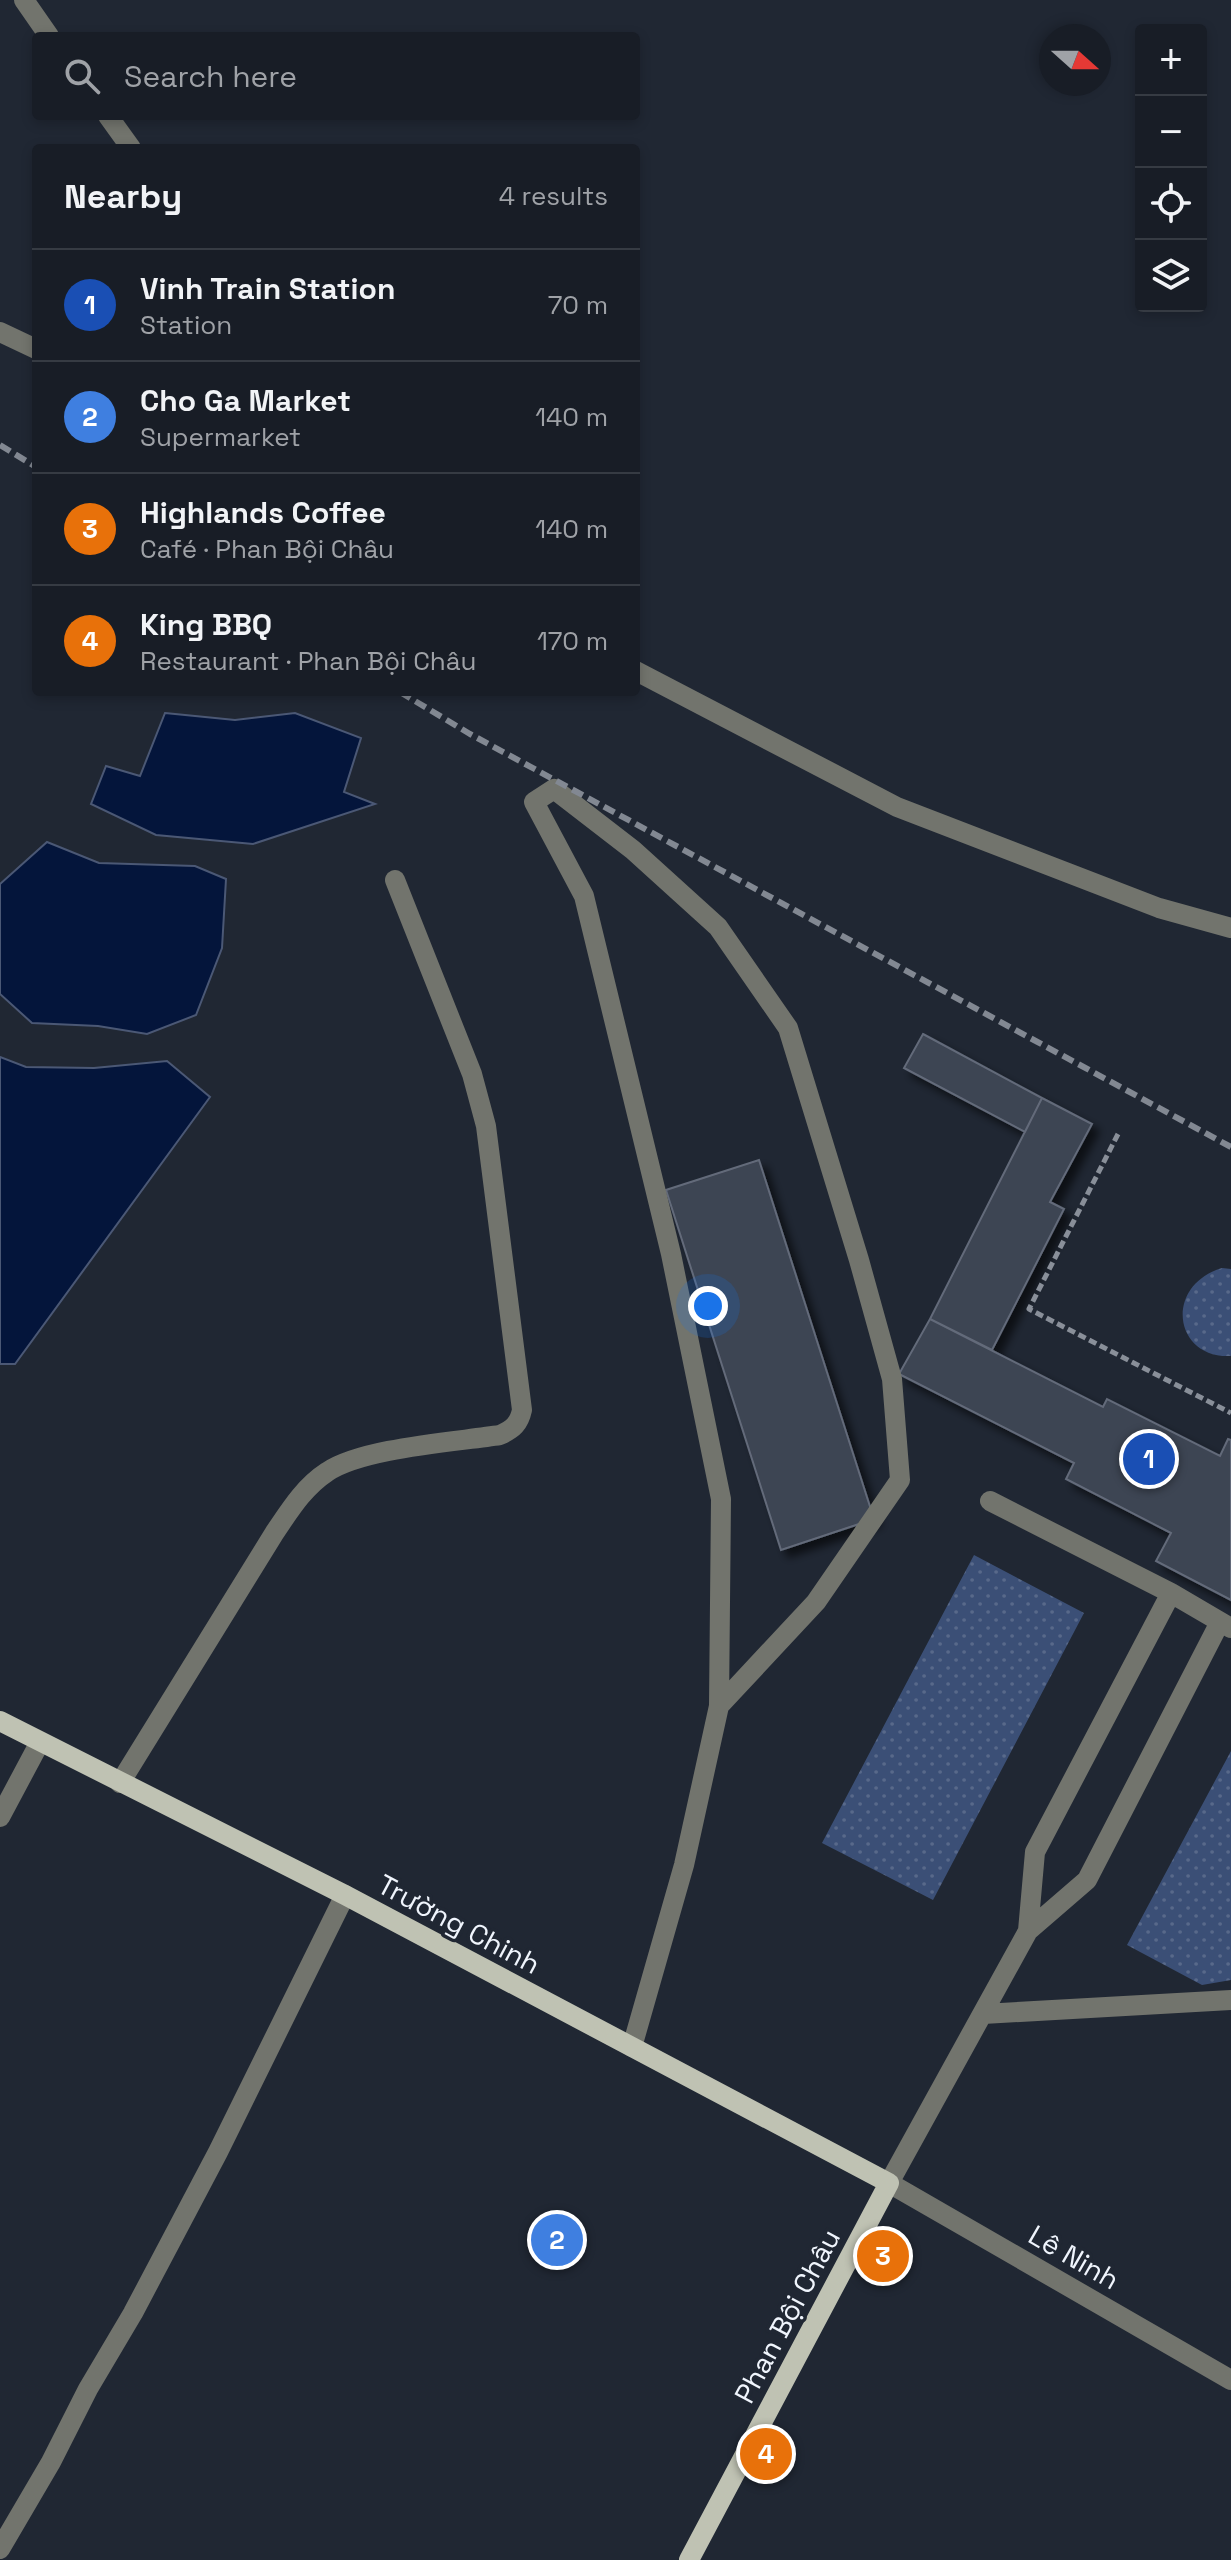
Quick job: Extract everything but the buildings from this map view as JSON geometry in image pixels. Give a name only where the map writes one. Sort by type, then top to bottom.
[{"type":"main road","name":"Trường Chinh","points":[[0,1721],[345,1895],[889,2183]]},
{"type":"main road","name":"Phan Bội Châu","points":[[689,2560],[889,2183]]},
{"type":"street","points":[[24,0],[46,32]]},
{"type":"street","points":[[111,120],[128,144]]},
{"type":"street","points":[[0,332],[32,347]]},
{"type":"street","points":[[640,673],[897,807],[1159,908],[1231,928]]},
{"type":"street","points":[[632,2047],[684,1865],[719,1706],[721,1499],[671,1254],[584,896],[534,802],[554,789],[633,850],[718,927],[788,1028],[892,1379],[900,1480],[816,1602],[719,1706]]},
{"type":"street","points":[[120,1783],[302,1493],[327,1471],[357,1457],[500,1435],[513,1429],[520,1420],[522,1410],[486,1126],[472,1074],[395,880]]},
{"type":"street","points":[[889,2183],[1028,1931],[1087,1880],[1226,1625],[1171,1593],[990,1501]]},
{"type":"street","points":[[1028,1931],[1035,1852],[1171,1593]]},
{"type":"street","points":[[0,1817],[40,1742]]},
{"type":"street","points":[[0,2549],[133,2313],[218,2152],[345,1895]]},
{"type":"street","points":[[983,2014],[1231,2000]]},
{"type":"street","name":"Lê Ninh","points":[[889,2183],[1231,2380]]},
{"type":"path","points":[[1118,1134],[1029,1309],[1231,1413]]},
{"type":"shaded area","points":[[165,713],[235,720],[295,713],[361,738],[344,792],[375,804],[253,844],[156,835],[91,804],[106,766],[140,776]]},
{"type":"shaded area","points":[[47,842],[99,863],[195,866],[226,879],[222,948],[196,1015],[147,1034],[98,1026],[32,1023],[0,994],[0,884]]},
{"type":"shaded area","points":[[0,1057],[26,1067],[94,1068],[167,1061],[210,1097],[15,1364],[0,1364]]},
{"type":"shaded area","points":[[1222,1268],[1231,1269],[1231,1356],[1212,1354],[1197,1346],[1183,1320],[1184,1305],[1190,1290],[1203,1277]]},
{"type":"shaded area","points":[[974,1555],[1084,1613],[933,1900],[822,1843]]},
{"type":"shaded area","points":[[1231,1751],[1231,1980],[1202,1985],[1127,1945]]},
{"type":"railway","points":[[0,445],[32,465]]},
{"type":"railway","points":[[407,696],[470,734],[1231,1147]]},
{"type":"place","name":"Vinh Train Station","points":[[1149,1459]]},
{"type":"place","name":"Cho Ga Market","points":[[557,2240]]},
{"type":"place","name":"Highlands Coffee","points":[[883,2256]]},
{"type":"place","name":"King BBQ","points":[[766,2454]]}]
